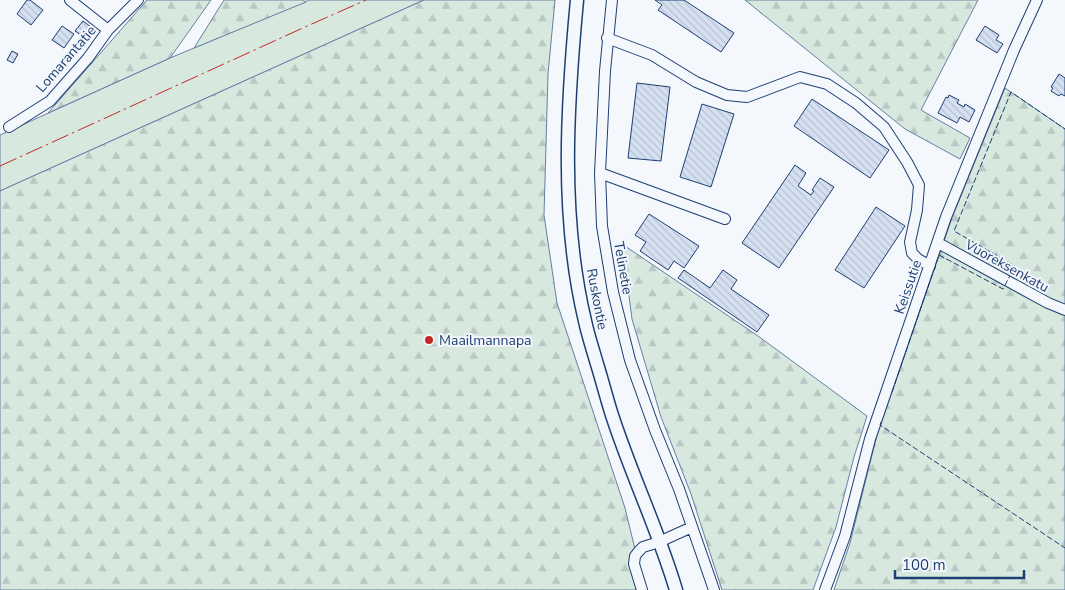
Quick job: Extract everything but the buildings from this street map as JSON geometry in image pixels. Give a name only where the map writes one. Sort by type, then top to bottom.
[{"type":"main road","name":"Ruskontie","points":[[578,0],[568,142],[570,235],[585,320],[611,412],[676,590]]},
{"type":"street","points":[[70,0],[108,30]]},
{"type":"street","name":"Lomarantatie","points":[[8,127],[50,102],[88,58],[108,30],[138,0]]},
{"type":"street","name":"Telinetie","points":[[612,0],[607,38],[600,173],[602,226],[613,292],[630,360],[679,489],[714,590]]},
{"type":"street","name":"Keissutie","points":[[826,590],[845,536],[870,439],[946,217],[1014,50],[1037,0]]},
{"type":"street","points":[[607,38],[652,55],[696,82],[727,96],[747,97],[800,77],[828,84],[856,103],[884,127],[907,162],[919,185],[917,210],[910,242],[912,253],[918,260],[930,266]]},
{"type":"street","points":[[600,173],[725,219]]},
{"type":"street","name":"Vuoreksenkatu","points":[[938,243],[1048,303],[1065,310]]},
{"type":"street","points":[[642,590],[634,564],[635,556],[643,547],[692,527]]},
{"type":"green space","points":[[147,0],[211,0],[170,58],[48,113]]},
{"type":"green space","points":[[224,0],[303,0],[306,2],[194,48]]},
{"type":"green space","points":[[309,0],[424,0],[0,191],[0,135],[170,58]]},
{"type":"green space","points":[[424,0],[555,0],[548,74],[544,215],[557,303],[625,508],[645,590],[0,590],[0,191]]},
{"type":"green space","points":[[745,0],[978,0],[921,110],[970,138],[960,159],[905,129]]},
{"type":"green space","points":[[1005,88],[1065,129],[1065,590],[834,590],[850,543],[877,435],[952,218]]},
{"type":"green space","points":[[622,244],[758,336],[867,416],[836,527],[813,590],[722,590],[691,494],[661,417],[632,319]]},
{"type":"fence","points":[[892,392],[939,255],[1003,289],[1015,266],[954,231],[1011,92],[1065,129]]},
{"type":"fence","points":[[881,422],[880,425],[1065,548]]},
{"type":"power","points":[[0,166],[366,0]]},
{"type":"place","name":"Maailmannapa","points":[[429,340]]}]
